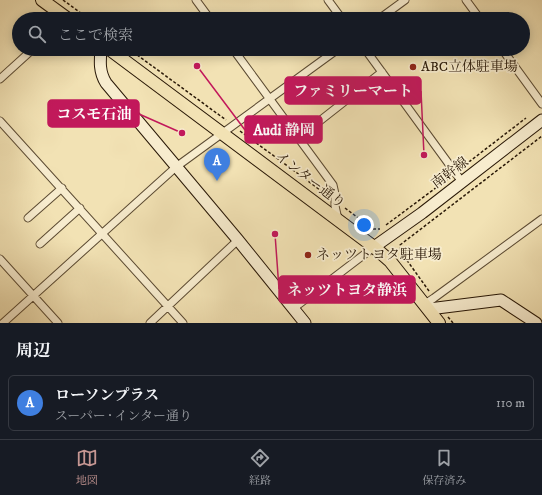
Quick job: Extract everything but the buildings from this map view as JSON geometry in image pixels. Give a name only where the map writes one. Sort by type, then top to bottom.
[{"type":"main road","points":[[42,0],[58,12]]},
{"type":"main road","name":"インター通り","points":[[119,56],[374,247],[390,261],[429,304],[439,323]]},
{"type":"street","points":[[196,0],[205,12]]},
{"type":"street","points":[[328,0],[337,12]]},
{"type":"street","points":[[389,12],[405,0]]},
{"type":"street","points":[[466,0],[475,12]]},
{"type":"street","points":[[0,79],[25,56]]},
{"type":"street","points":[[100,56],[101,72],[106,83],[238,240],[305,323]]},
{"type":"street","points":[[238,56],[333,185],[338,220]]},
{"type":"street","points":[[3,323],[176,166],[328,56]]},
{"type":"street","points":[[370,56],[462,182]]},
{"type":"street","points":[[507,56],[542,104]]},
{"type":"street","points":[[298,138],[382,72]]},
{"type":"street","name":"南幹線","points":[[374,247],[462,182],[542,120]]},
{"type":"street","points":[[0,121],[183,323]]},
{"type":"street","points":[[28,218],[62,188]]},
{"type":"street","points":[[40,244],[80,208]]},
{"type":"street","points":[[429,304],[542,219]]},
{"type":"street","points":[[150,323],[238,240]]},
{"type":"street","points":[[294,308],[374,247]]},
{"type":"street","points":[[0,259],[58,323]]},
{"type":"street","points":[[429,304],[442,308],[501,300],[536,323]]},
{"type":"path","points":[[63,0],[79,12]]},
{"type":"path","points":[[139,56],[328,196]]},
{"type":"path","points":[[429,304],[401,252],[400,245],[542,136]]},
{"type":"path","points":[[341,206],[373,229],[380,229]]},
{"type":"path","points":[[442,308],[453,323]]},
{"type":"place","name":"Audi 静岡","points":[[197,66]]},
{"type":"place","name":"ABC立体駐車場","points":[[413,67]]},
{"type":"place","name":"コスモ石油","points":[[182,133]]},
{"type":"place","name":"ファミリーマート","points":[[424,155]]},
{"type":"place","name":"ローソンプラス","points":[[217,181]]},
{"type":"place","name":"ネッツトヨタ静浜","points":[[275,234]]},
{"type":"place","name":"ネッツトヨタ駐車場","points":[[308,255]]}]
